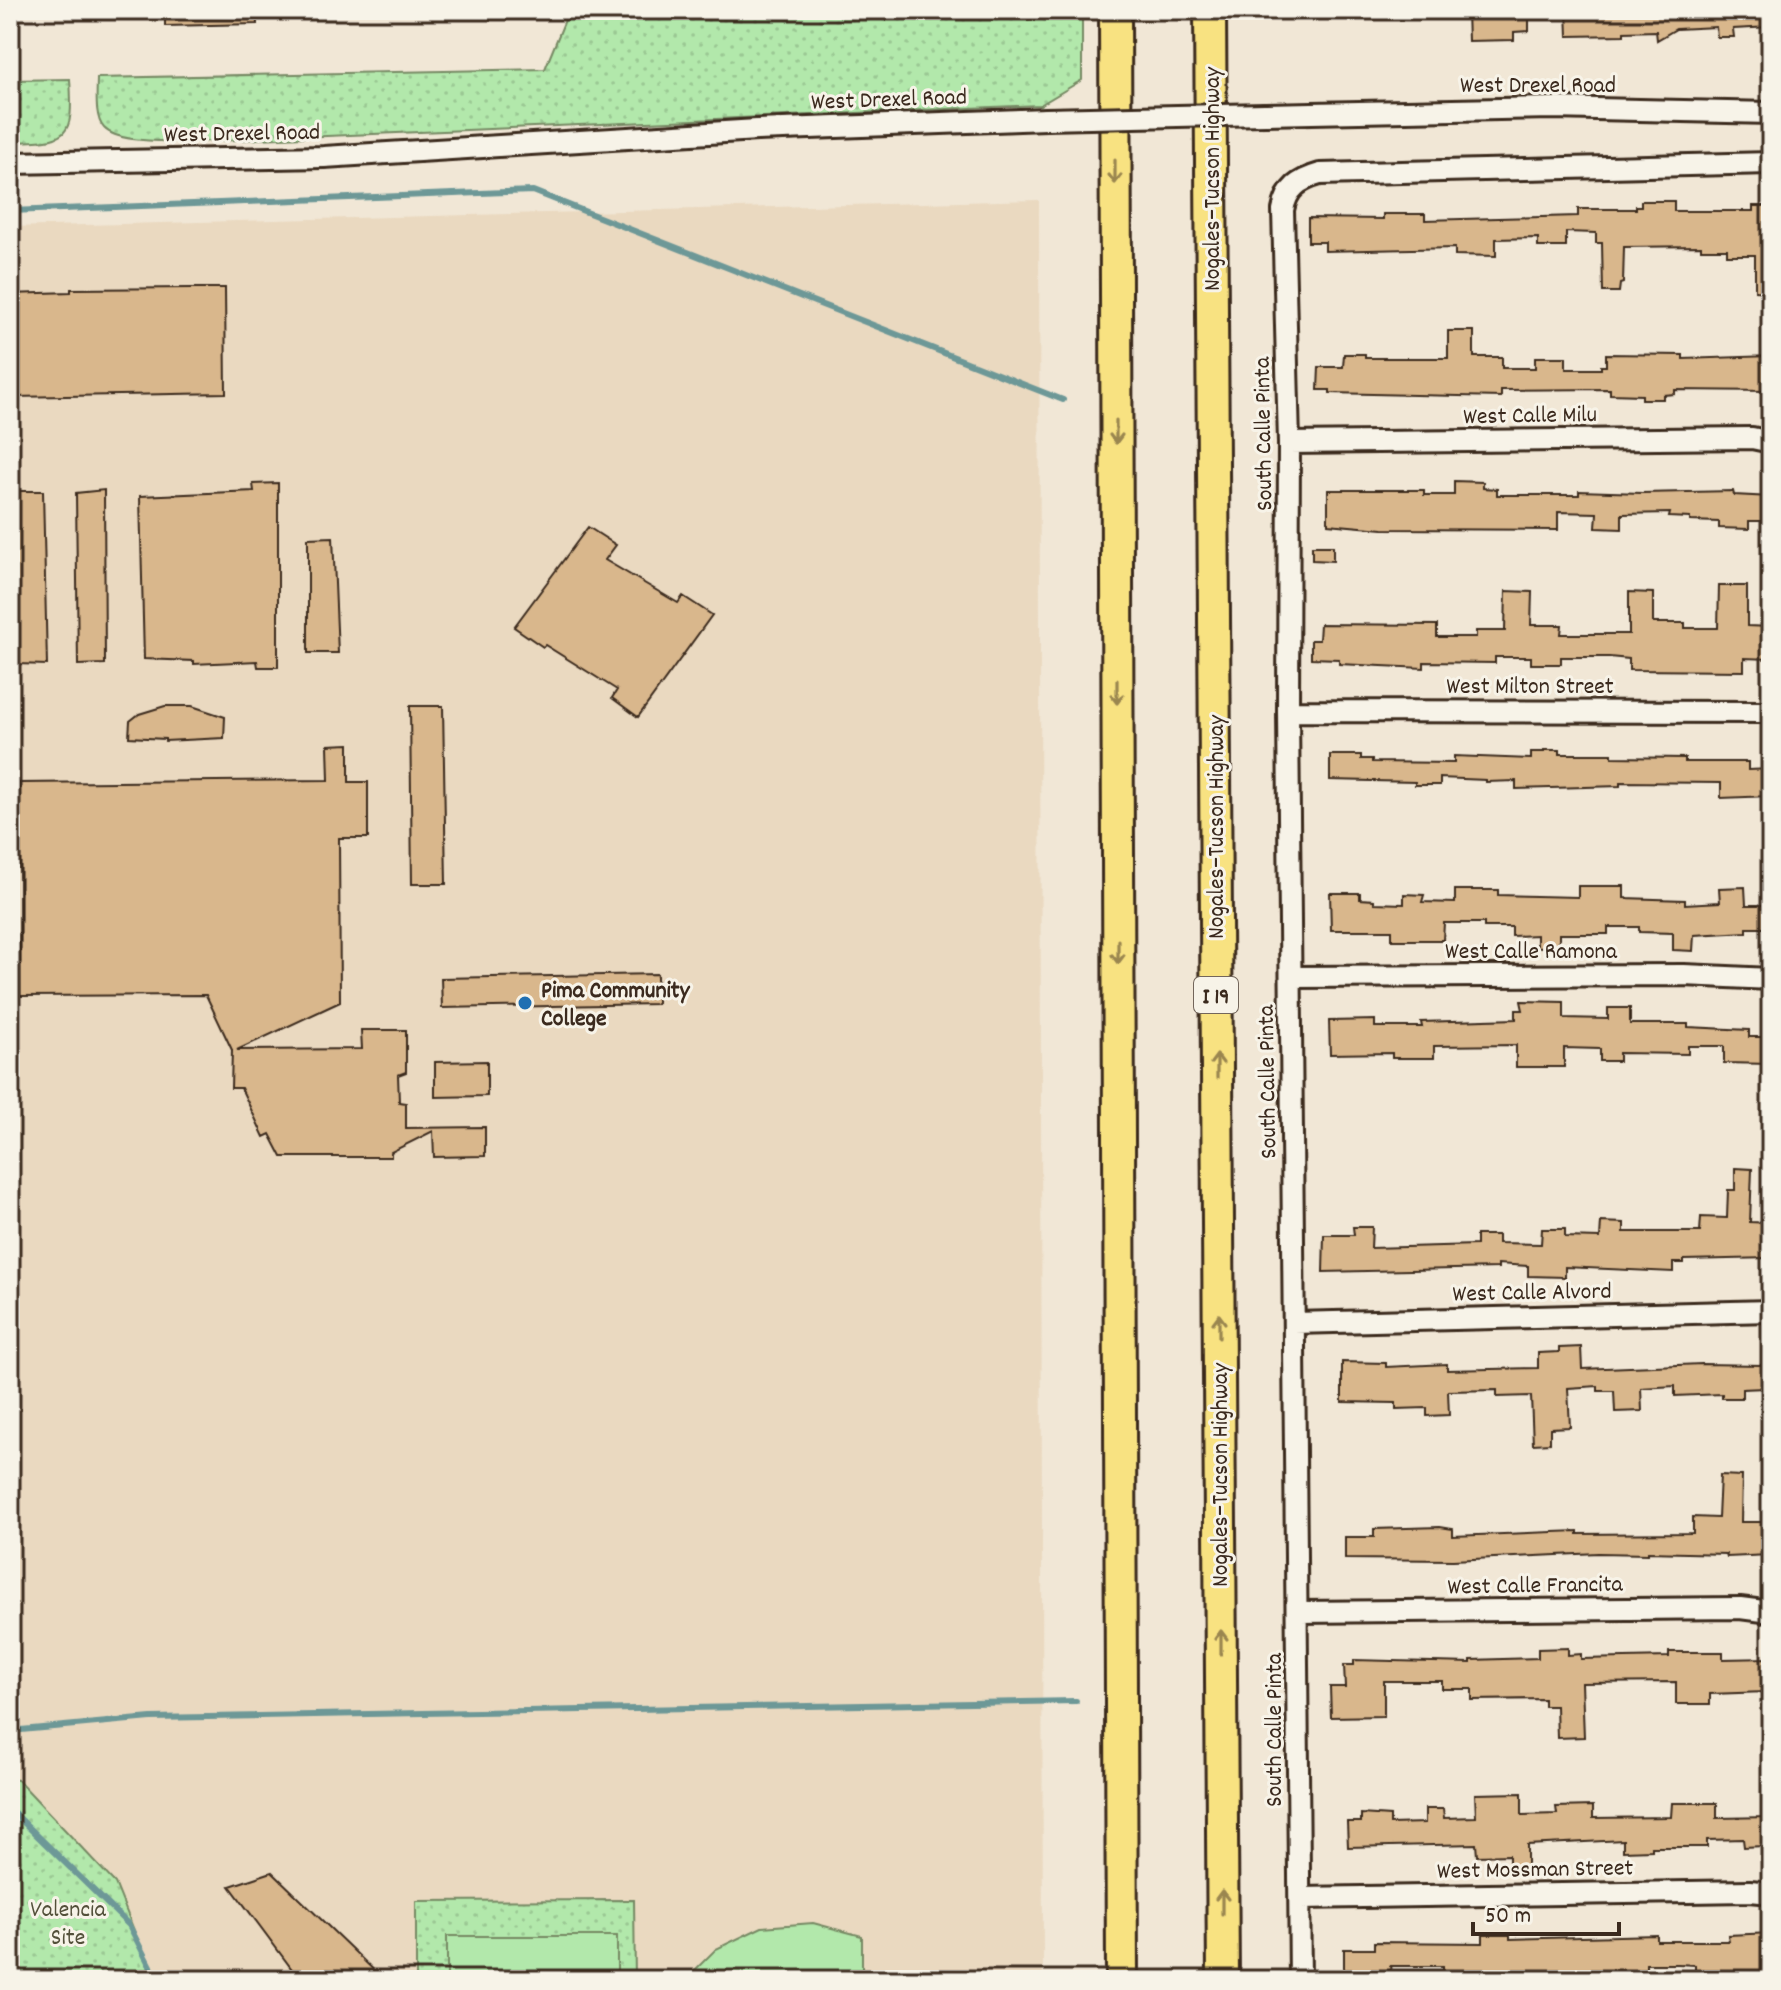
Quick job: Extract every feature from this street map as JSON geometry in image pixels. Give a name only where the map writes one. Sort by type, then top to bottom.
[{"type":"highway","points":[[1115,10],[1122,1980]]},
{"type":"highway","name":"Nogales–Tucson Highway","points":[[1210,10],[1223,1980]]},
{"type":"street","name":"West Drexel Road","points":[[10,163],[324,157],[786,128],[1046,119],[1552,108],[1771,113]]},
{"type":"street","name":"South Calle Pinta","points":[[1300,1980],[1285,197],[1304,179],[1320,174],[1771,163]]},
{"type":"street","name":"West Calle Milu","points":[[1289,443],[1752,438],[1771,442]]},
{"type":"street","name":"West Milton Street","points":[[1288,711],[1771,712]]},
{"type":"street","name":"West Calle Ramona","points":[[1291,977],[1684,975],[1771,979]]},
{"type":"street","name":"West Calle Alvord","points":[[1294,1323],[1771,1311]]},
{"type":"street","name":"West Calle Francita","points":[[1299,1612],[1724,1608],[1771,1612]]},
{"type":"street","name":"West Mossman Street","points":[[1300,1898],[1771,1893]]},
{"type":"shaded area","name":"Pima Community College","points":[[1039,200],[1043,1980],[154,1980],[115,1882],[18,1781],[10,1779],[10,227]]},
{"type":"green space","points":[[569,10],[1082,10],[1082,80],[1040,105],[190,142],[121,137],[104,128],[99,118],[97,78],[545,69]]},
{"type":"green space","points":[[70,79],[70,114],[63,133],[56,138],[10,142],[10,80]]},
{"type":"green space","name":"Valencia Site","points":[[10,1779],[18,1780],[115,1883],[154,1980],[10,1980]]},
{"type":"green space","points":[[634,1900],[635,1980],[416,1980],[416,1901]]},
{"type":"green space","points":[[813,1923],[862,1936],[862,1980],[685,1980],[716,1949],[762,1927]]},
{"type":"green space","points":[[447,1936],[617,1936],[617,1980],[447,1980]]},
{"type":"building","points":[[165,10],[256,10],[257,24],[165,26]]},
{"type":"building","points":[[1529,10],[1529,31],[1514,32],[1514,40],[1468,41],[1467,11]]},
{"type":"building","points":[[1567,10],[1771,10],[1771,27],[1733,29],[1734,37],[1717,37],[1716,27],[1676,29],[1657,40],[1656,31],[1568,36]]},
{"type":"building","points":[[1641,201],[1674,201],[1674,211],[1753,211],[1753,206],[1771,206],[1769,292],[1755,291],[1755,255],[1727,255],[1727,249],[1701,249],[1701,246],[1624,247],[1623,283],[1619,292],[1603,292],[1602,243],[1596,243],[1596,233],[1566,232],[1566,247],[1538,247],[1538,238],[1496,239],[1496,256],[1455,255],[1455,248],[1325,251],[1325,242],[1308,242],[1308,218],[1383,219],[1383,214],[1425,214],[1425,220],[1578,216],[1578,209],[1636,209],[1636,206],[1641,206]]},
{"type":"building","points":[[225,288],[226,393],[13,397],[10,294],[71,292],[71,289]]},
{"type":"building","points":[[1448,331],[1474,331],[1474,357],[1502,357],[1502,368],[1535,368],[1535,357],[1566,357],[1566,369],[1601,369],[1601,366],[1606,366],[1606,354],[1683,355],[1683,359],[1771,356],[1771,391],[1675,390],[1675,394],[1663,395],[1663,399],[1642,399],[1642,395],[1610,394],[1610,389],[1501,390],[1501,397],[1330,393],[1330,390],[1318,390],[1319,367],[1343,367],[1344,354],[1365,354],[1365,358],[1448,358]]},
{"type":"building","points":[[1454,481],[1483,482],[1483,488],[1497,489],[1497,495],[1579,495],[1579,491],[1733,491],[1734,495],[1771,497],[1771,521],[1749,521],[1749,529],[1719,528],[1719,522],[1690,521],[1690,518],[1669,517],[1670,513],[1622,514],[1622,529],[1596,528],[1597,513],[1558,512],[1558,530],[1383,529],[1328,524],[1328,490],[1424,490],[1424,495],[1454,495]]},
{"type":"building","points":[[278,483],[278,667],[258,667],[257,661],[194,664],[194,661],[144,659],[140,496],[254,491],[253,484]]},
{"type":"building","points":[[104,490],[105,664],[78,665],[76,493]]},
{"type":"building","points":[[13,491],[43,491],[47,665],[17,664]]},
{"type":"building","points":[[588,527],[616,545],[605,560],[678,603],[683,596],[712,615],[638,717],[612,698],[617,690],[514,627]]},
{"type":"building","points":[[333,537],[338,653],[308,653],[308,538]]},
{"type":"building","points":[[1312,546],[1333,546],[1333,561],[1312,560]]},
{"type":"building","points":[[1719,586],[1747,586],[1747,626],[1771,627],[1771,659],[1744,658],[1744,671],[1629,670],[1629,659],[1609,657],[1561,657],[1561,664],[1531,664],[1531,657],[1495,657],[1495,663],[1424,662],[1424,668],[1339,664],[1339,659],[1311,658],[1311,640],[1319,640],[1320,624],[1437,625],[1437,637],[1476,637],[1476,631],[1505,631],[1506,591],[1532,592],[1531,625],[1562,625],[1561,634],[1629,634],[1629,592],[1653,593],[1653,623],[1685,623],[1685,628],[1718,628]]},
{"type":"building","points":[[165,706],[192,706],[225,717],[224,738],[165,741],[129,737],[130,721],[139,714]]},
{"type":"building","points":[[410,706],[443,706],[446,884],[412,884]]},
{"type":"building","points":[[349,744],[349,782],[368,782],[368,838],[339,838],[340,1002],[237,1050],[362,1049],[361,1030],[406,1030],[406,1072],[398,1075],[399,1102],[406,1103],[406,1128],[485,1127],[485,1156],[434,1157],[433,1131],[391,1152],[391,1157],[282,1157],[270,1134],[264,1137],[241,1088],[231,1088],[232,1050],[206,995],[20,996],[19,783],[329,780],[328,745]]},
{"type":"building","points":[[1560,750],[1560,754],[1612,754],[1612,757],[1685,758],[1685,762],[1748,762],[1748,770],[1771,769],[1771,796],[1721,798],[1721,783],[1620,782],[1620,786],[1516,789],[1516,781],[1440,778],[1440,785],[1415,785],[1415,782],[1330,780],[1330,755],[1361,755],[1361,759],[1372,759],[1372,762],[1454,763],[1454,756],[1531,759],[1531,752]]},
{"type":"building","points":[[1578,886],[1624,886],[1624,898],[1685,900],[1685,904],[1720,902],[1719,888],[1745,887],[1746,905],[1771,905],[1771,928],[1694,935],[1693,951],[1673,950],[1673,933],[1639,932],[1639,927],[1608,927],[1608,934],[1559,934],[1559,946],[1537,947],[1537,935],[1512,936],[1512,927],[1484,927],[1484,923],[1444,923],[1443,940],[1392,940],[1392,930],[1331,930],[1330,893],[1360,893],[1360,899],[1374,900],[1374,903],[1404,904],[1404,894],[1424,895],[1422,902],[1455,903],[1455,890],[1498,890],[1498,895],[1578,897]]},
{"type":"building","points":[[657,974],[657,1004],[442,1008],[441,978]]},
{"type":"building","points":[[1521,1001],[1564,1002],[1564,1018],[1608,1019],[1608,1008],[1630,1008],[1630,1024],[1688,1024],[1688,1027],[1749,1030],[1749,1037],[1771,1037],[1771,1064],[1724,1063],[1724,1046],[1688,1046],[1688,1054],[1619,1053],[1619,1061],[1600,1061],[1600,1049],[1564,1048],[1564,1067],[1516,1067],[1516,1045],[1434,1046],[1434,1058],[1392,1058],[1392,1053],[1330,1054],[1329,1021],[1375,1020],[1375,1027],[1422,1027],[1421,1022],[1516,1019],[1516,1010],[1523,1010]]},
{"type":"building","points":[[487,1061],[487,1096],[435,1097],[435,1062]]},
{"type":"building","points":[[1735,1168],[1752,1169],[1750,1222],[1771,1223],[1771,1258],[1684,1260],[1684,1263],[1673,1263],[1673,1272],[1565,1267],[1565,1277],[1528,1276],[1528,1266],[1498,1264],[1498,1268],[1323,1272],[1324,1235],[1354,1235],[1353,1227],[1372,1227],[1371,1248],[1476,1245],[1476,1235],[1498,1235],[1498,1243],[1541,1244],[1542,1229],[1565,1229],[1565,1237],[1600,1238],[1601,1222],[1624,1223],[1624,1232],[1700,1232],[1701,1217],[1727,1218],[1728,1190],[1735,1190]]},
{"type":"building","points":[[1581,1347],[1582,1369],[1763,1365],[1764,1388],[1742,1389],[1742,1398],[1722,1398],[1722,1394],[1675,1396],[1675,1386],[1641,1388],[1642,1411],[1615,1412],[1614,1391],[1598,1391],[1598,1386],[1568,1388],[1570,1427],[1550,1428],[1550,1443],[1533,1444],[1531,1396],[1497,1397],[1497,1390],[1448,1391],[1449,1415],[1427,1416],[1427,1408],[1396,1409],[1396,1403],[1342,1402],[1342,1362],[1386,1363],[1386,1367],[1447,1364],[1447,1370],[1538,1368],[1538,1353]]},
{"type":"building","points":[[1720,1475],[1742,1476],[1741,1522],[1762,1522],[1762,1526],[1768,1526],[1769,1555],[1727,1557],[1726,1554],[1648,1552],[1453,1560],[1345,1559],[1345,1537],[1374,1537],[1374,1529],[1440,1527],[1453,1529],[1453,1536],[1578,1531],[1578,1534],[1693,1533],[1693,1517],[1718,1518]]},
{"type":"building","points":[[1568,1648],[1568,1655],[1581,1654],[1581,1659],[1669,1657],[1669,1652],[1723,1652],[1723,1659],[1771,1658],[1771,1686],[1766,1686],[1766,1692],[1710,1694],[1710,1704],[1676,1704],[1676,1682],[1582,1683],[1584,1737],[1557,1738],[1556,1706],[1544,1706],[1544,1699],[1472,1700],[1472,1689],[1442,1689],[1442,1681],[1384,1681],[1384,1716],[1331,1717],[1330,1687],[1345,1687],[1344,1665],[1354,1665],[1354,1660],[1471,1663],[1471,1660],[1538,1658],[1538,1649]]},
{"type":"building","points":[[1522,1793],[1522,1815],[1557,1814],[1556,1807],[1593,1806],[1593,1818],[1671,1817],[1672,1803],[1717,1803],[1717,1818],[1771,1817],[1771,1838],[1763,1839],[1763,1846],[1744,1847],[1743,1839],[1707,1840],[1707,1847],[1652,1847],[1652,1850],[1623,1851],[1623,1840],[1527,1845],[1527,1866],[1509,1866],[1509,1855],[1477,1856],[1476,1844],[1348,1847],[1347,1822],[1361,1822],[1361,1814],[1390,1816],[1390,1824],[1425,1823],[1425,1809],[1443,1809],[1444,1818],[1476,1817],[1475,1794]]},
{"type":"building","points":[[272,1872],[384,1980],[300,1980],[230,1886]]},
{"type":"building","points":[[1771,1933],[1771,1980],[1706,1980],[1706,1976],[1695,1976],[1695,1965],[1678,1964],[1646,1964],[1646,1974],[1591,1975],[1591,1980],[1576,1980],[1576,1975],[1525,1975],[1525,1979],[1481,1980],[1481,1973],[1443,1973],[1443,1966],[1390,1966],[1391,1971],[1344,1972],[1344,1949],[1374,1949],[1374,1942],[1483,1943],[1483,1935],[1510,1935],[1510,1939],[1657,1935],[1657,1941],[1729,1941],[1728,1935]]},
{"type":"waterway","points":[[10,211],[533,191],[1063,400]]},
{"type":"waterway","points":[[10,1731],[151,1718],[1076,1701]]},
{"type":"waterway","points":[[10,1809],[129,1925],[157,1980]]},
{"type":"place","name":"Pima Community College","points":[[525,1003]]}]
